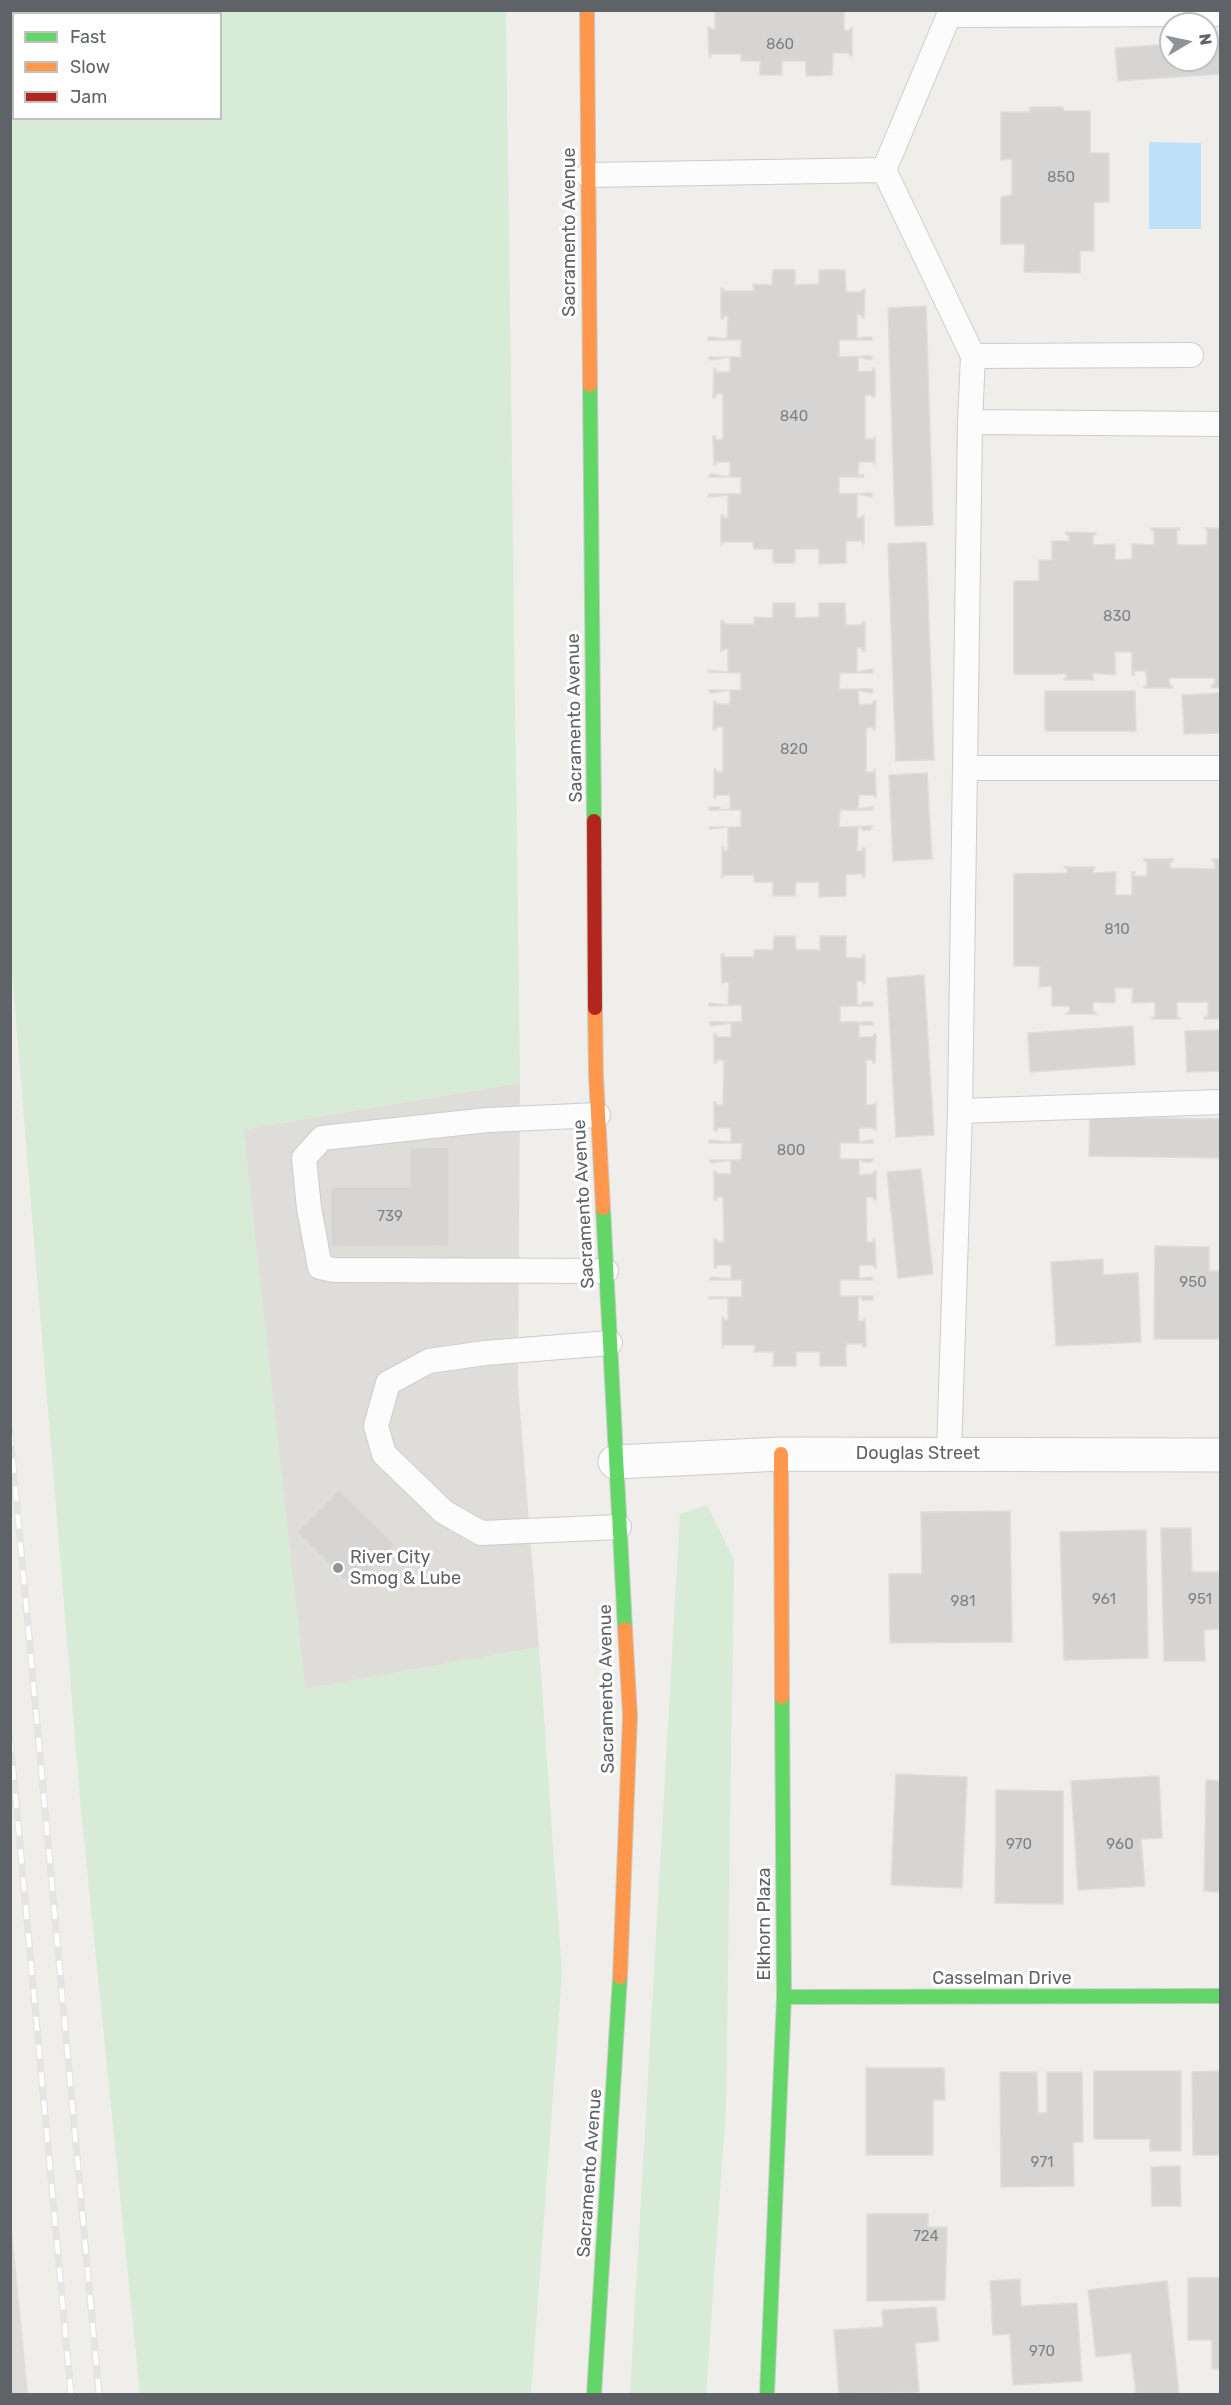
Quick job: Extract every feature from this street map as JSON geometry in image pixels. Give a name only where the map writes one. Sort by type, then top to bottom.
[{"type":"main road","name":"Sacramento Avenue","points":[[586,10],[598,1115],[630,1716],[619,2006],[594,2394]]},
{"type":"main road","name":"Elkhorn Plaza","points":[[767,2394],[784,1997],[781,1454]]},
{"type":"main road","name":"Casselman Drive","points":[[784,1997],[1221,1996]]},
{"type":"street","name":"Douglas Street","points":[[615,1462],[781,1454],[1221,1455]]},
{"type":"lane","points":[[949,1453],[960,1111],[970,422],[973,356],[884,170],[949,13],[1221,14]]},
{"type":"lane","points":[[588,175],[884,170]]},
{"type":"lane","points":[[973,356],[1191,355]]},
{"type":"lane","points":[[970,422],[1221,424]]},
{"type":"lane","points":[[965,768],[1221,768]]},
{"type":"lane","points":[[960,1111],[1221,1102]]},
{"type":"lane","points":[[598,1115],[488,1120],[322,1138],[304,1158],[309,1208],[320,1268],[334,1270],[606,1271]]},
{"type":"lane","points":[[610,1343],[485,1353],[429,1361],[388,1383],[376,1426],[384,1454],[444,1512],[481,1533],[619,1527]]},
{"type":"shaded area","points":[[520,1083],[518,1385],[539,1647],[305,1689],[243,1129]]},
{"type":"shaded area","points":[[11,2220],[28,2394],[11,2394]]},
{"type":"green space","points":[[10,11],[506,11],[520,1083],[243,1130],[305,1689],[539,1647],[562,1973],[531,2394],[140,2394],[80,1798],[11,960]]},
{"type":"green space","points":[[707,1505],[734,1560],[726,2105],[706,2394],[630,2394],[680,1514]]},
{"type":"water","points":[[1149,142],[1201,143],[1201,229],[1149,229]]},
{"type":"building","points":[[715,10],[844,10],[844,30],[849,31],[852,27],[852,56],[849,53],[833,53],[832,75],[806,76],[806,61],[782,61],[782,75],[760,75],[760,61],[741,61],[741,54],[710,54],[711,57],[709,57],[708,27],[715,30]]},
{"type":"building","points":[[1219,41],[1220,74],[1118,81],[1115,48],[1159,45],[1159,72],[1219,72]]},
{"type":"building","points":[[1030,107],[1063,107],[1063,111],[1090,111],[1090,153],[1109,153],[1109,202],[1094,202],[1094,251],[1080,251],[1080,273],[1024,272],[1025,244],[1001,244],[1001,197],[1012,195],[1012,159],[1001,160],[1001,112],[1030,112]]},
{"type":"building","points":[[773,270],[795,270],[795,285],[819,284],[819,270],[845,270],[846,292],[862,292],[865,289],[864,318],[862,315],[857,315],[857,339],[872,337],[872,340],[839,340],[839,357],[872,356],[870,360],[858,357],[858,372],[875,369],[875,397],[865,395],[865,439],[873,439],[875,436],[875,465],[873,462],[859,462],[858,476],[863,474],[864,477],[839,477],[839,494],[872,493],[872,497],[857,494],[857,518],[863,518],[864,515],[864,544],[862,544],[863,541],[846,541],[846,563],[819,564],[819,549],[795,549],[795,563],[773,563],[773,549],[754,549],[753,542],[724,542],[721,545],[721,515],[724,515],[723,518],[728,518],[728,495],[708,497],[709,494],[741,494],[741,477],[730,477],[730,462],[716,462],[714,465],[713,436],[716,436],[715,440],[723,439],[723,394],[716,394],[713,398],[714,368],[716,372],[730,372],[730,357],[741,357],[741,340],[708,340],[708,337],[727,339],[728,316],[721,319],[721,288],[724,289],[723,291],[754,291],[753,284],[772,285]]},
{"type":"building","points":[[926,306],[933,525],[895,526],[888,308]]},
{"type":"building","points":[[708,357],[730,357],[711,360]]},
{"type":"building","points":[[711,474],[730,477],[708,477]]},
{"type":"building","points":[[1151,528],[1180,528],[1177,530],[1177,545],[1207,545],[1207,530],[1204,528],[1220,528],[1220,688],[1212,688],[1211,685],[1214,685],[1215,678],[1169,678],[1172,688],[1144,688],[1147,686],[1146,671],[1133,671],[1135,675],[1132,675],[1132,652],[1115,652],[1115,675],[1092,673],[1094,680],[1064,680],[1067,674],[1014,674],[1014,581],[1039,581],[1039,560],[1052,560],[1052,541],[1069,541],[1069,535],[1066,535],[1066,532],[1096,533],[1093,535],[1093,545],[1115,544],[1115,560],[1132,559],[1132,544],[1154,545],[1154,531]]},
{"type":"building","points":[[926,542],[934,760],[896,761],[888,544]]},
{"type":"building","points":[[773,603],[795,603],[795,618],[819,617],[819,603],[845,603],[846,625],[863,625],[862,622],[865,622],[865,651],[862,651],[863,648],[857,648],[857,672],[873,669],[872,673],[840,673],[839,689],[872,689],[873,692],[870,693],[858,690],[859,705],[873,704],[873,701],[876,701],[875,730],[873,727],[866,728],[866,772],[873,772],[875,769],[876,798],[873,795],[859,795],[858,809],[873,807],[872,810],[840,810],[839,827],[873,826],[870,830],[862,830],[862,827],[858,827],[857,851],[863,851],[862,848],[865,848],[865,877],[863,874],[846,874],[846,896],[819,897],[819,882],[796,882],[795,896],[773,896],[773,882],[754,882],[754,875],[724,875],[722,878],[722,847],[724,851],[728,850],[728,827],[741,827],[741,810],[719,810],[730,809],[730,795],[716,795],[714,798],[714,769],[716,772],[723,772],[723,727],[716,727],[716,730],[713,730],[714,701],[716,704],[730,704],[730,690],[741,690],[741,673],[709,672],[708,670],[728,672],[728,649],[721,652],[721,621],[724,621],[724,624],[754,624],[754,617],[773,618]]},
{"type":"building","points":[[708,690],[730,690],[711,693]]},
{"type":"building","points":[[1045,691],[1135,691],[1136,731],[1045,731]]},
{"type":"building","points":[[1220,693],[1220,733],[1184,734],[1182,695]]},
{"type":"building","points":[[927,773],[932,859],[893,861],[889,775]]},
{"type":"building","points":[[709,807],[720,807],[719,810],[709,810]]},
{"type":"building","points":[[1144,859],[1173,859],[1173,862],[1170,861],[1170,868],[1215,869],[1212,859],[1220,859],[1220,1019],[1204,1019],[1205,1016],[1208,1017],[1208,1002],[1177,1002],[1177,1017],[1181,1019],[1151,1019],[1155,1016],[1155,1002],[1132,1003],[1133,988],[1115,988],[1115,1003],[1093,1002],[1093,1012],[1096,1014],[1066,1014],[1070,1012],[1069,1006],[1052,1006],[1052,986],[1039,987],[1040,966],[1014,966],[1014,874],[1067,873],[1064,867],[1095,867],[1092,873],[1116,872],[1115,895],[1132,895],[1132,876],[1147,876],[1147,861],[1144,862]]},
{"type":"building","points":[[774,936],[795,936],[796,950],[820,950],[820,936],[846,936],[846,958],[863,958],[865,955],[865,983],[857,981],[857,1005],[862,1005],[862,1002],[873,1002],[873,1006],[840,1006],[840,1022],[872,1022],[873,1025],[859,1023],[859,1037],[873,1037],[876,1034],[875,1063],[873,1060],[866,1060],[866,1105],[873,1105],[876,1102],[876,1131],[873,1128],[859,1128],[859,1142],[873,1140],[873,1143],[840,1143],[840,1159],[873,1159],[871,1162],[859,1160],[859,1175],[873,1174],[876,1171],[876,1200],[873,1197],[866,1197],[867,1242],[874,1242],[873,1239],[875,1239],[876,1268],[874,1265],[859,1265],[859,1279],[871,1277],[873,1280],[840,1280],[840,1296],[873,1296],[873,1300],[862,1300],[862,1297],[858,1297],[858,1321],[863,1321],[865,1318],[866,1347],[863,1347],[863,1344],[846,1344],[846,1366],[820,1366],[820,1352],[796,1352],[796,1366],[773,1366],[774,1352],[754,1352],[755,1345],[724,1345],[722,1348],[722,1317],[728,1320],[728,1298],[709,1299],[709,1297],[742,1297],[742,1280],[709,1280],[711,1277],[731,1279],[731,1265],[717,1265],[714,1268],[714,1239],[717,1242],[724,1242],[723,1197],[716,1197],[717,1200],[714,1200],[714,1171],[716,1174],[731,1174],[731,1160],[741,1160],[742,1143],[709,1143],[709,1140],[731,1142],[731,1128],[717,1128],[717,1131],[714,1131],[714,1102],[716,1105],[723,1105],[724,1060],[716,1060],[717,1063],[714,1063],[714,1034],[717,1034],[716,1037],[731,1037],[731,1023],[711,1026],[709,1022],[742,1022],[742,1005],[709,1006],[709,1003],[728,1005],[729,982],[724,982],[722,985],[721,954],[724,954],[724,957],[754,957],[754,950],[773,950]]},
{"type":"building","points":[[924,975],[934,1135],[896,1137],[887,978]]},
{"type":"building","points":[[1133,1026],[1135,1065],[1030,1072],[1028,1033]]},
{"type":"building","points":[[1220,1030],[1220,1071],[1187,1072],[1185,1031]]},
{"type":"building","points":[[1090,1117],[1220,1119],[1220,1158],[1089,1156]]},
{"type":"building","points":[[449,1147],[449,1246],[331,1247],[331,1187],[410,1187],[410,1148]]},
{"type":"building","points":[[709,1160],[731,1160],[711,1163]]},
{"type":"building","points":[[921,1169],[933,1274],[898,1278],[887,1172]]},
{"type":"building","points":[[1155,1246],[1209,1247],[1209,1271],[1220,1271],[1220,1339],[1154,1339]]},
{"type":"building","points":[[1103,1259],[1103,1275],[1138,1273],[1141,1342],[1056,1346],[1051,1262]]},
{"type":"building","points":[[339,1490],[395,1545],[353,1588],[297,1532]]},
{"type":"building","points":[[1010,1511],[1012,1642],[890,1643],[889,1574],[922,1574],[921,1512]]},
{"type":"building","points":[[1161,1528],[1191,1528],[1192,1572],[1220,1572],[1220,1629],[1204,1630],[1205,1661],[1164,1661]]},
{"type":"building","points":[[1146,1530],[1148,1658],[1064,1660],[1060,1532]]},
{"type":"building","points":[[896,1774],[967,1777],[962,1888],[891,1885]]},
{"type":"building","points":[[1159,1776],[1162,1838],[1141,1839],[1145,1886],[1078,1890],[1071,1781]]},
{"type":"building","points":[[1206,1780],[1220,1781],[1220,1892],[1204,1891]]},
{"type":"building","points":[[996,1790],[1063,1791],[1063,1904],[995,1903]]},
{"type":"building","points":[[866,2068],[944,2068],[945,2100],[933,2100],[933,2155],[866,2155]]},
{"type":"building","points":[[1094,2071],[1181,2071],[1181,2151],[1150,2151],[1150,2139],[1094,2139]]},
{"type":"building","points":[[1220,2071],[1220,2155],[1193,2155],[1192,2072]]},
{"type":"building","points":[[1000,2072],[1037,2072],[1038,2113],[1047,2113],[1047,2072],[1082,2072],[1083,2142],[1073,2142],[1074,2186],[1001,2187]]},
{"type":"building","points":[[1180,2166],[1181,2206],[1152,2206],[1151,2167]]},
{"type":"building","points":[[867,2214],[928,2214],[928,2227],[947,2227],[945,2300],[867,2301]]},
{"type":"building","points":[[1188,2278],[1220,2278],[1220,2369],[1212,2369],[1212,2340],[1188,2340]]},
{"type":"building","points":[[1020,2279],[1021,2306],[1077,2303],[1082,2381],[1013,2385],[1010,2334],[993,2335],[990,2281]]},
{"type":"building","points":[[1167,2281],[1179,2394],[1136,2394],[1131,2353],[1096,2357],[1088,2290]]},
{"type":"building","points":[[936,2307],[939,2341],[915,2343],[919,2392],[839,2394],[834,2330],[883,2327],[882,2310]]},
{"type":"railway","points":[[10,1431],[99,2394]]},
{"type":"railway","points":[[10,1738],[71,2394]]},
{"type":"traffic: fast","points":[[590,385],[594,821]]},
{"type":"traffic: fast","points":[[603,1208],[625,1629]]},
{"type":"traffic: fast","points":[[767,2394],[784,1997],[782,1697]]},
{"type":"traffic: fast","points":[[594,2394],[620,1977]]},
{"type":"traffic: fast","points":[[784,1997],[1220,1996]]},
{"type":"traffic: slow","points":[[587,10],[590,385]]},
{"type":"traffic: slow","points":[[595,1008],[603,1208]]},
{"type":"traffic: slow","points":[[781,1454],[782,1697]]},
{"type":"traffic: slow","points":[[620,1977],[630,1716],[625,1629]]},
{"type":"traffic: jam","points":[[594,821],[595,1008]]},
{"type":"place","name":"River City Smog & Lube","points":[[338,1568]]}]
